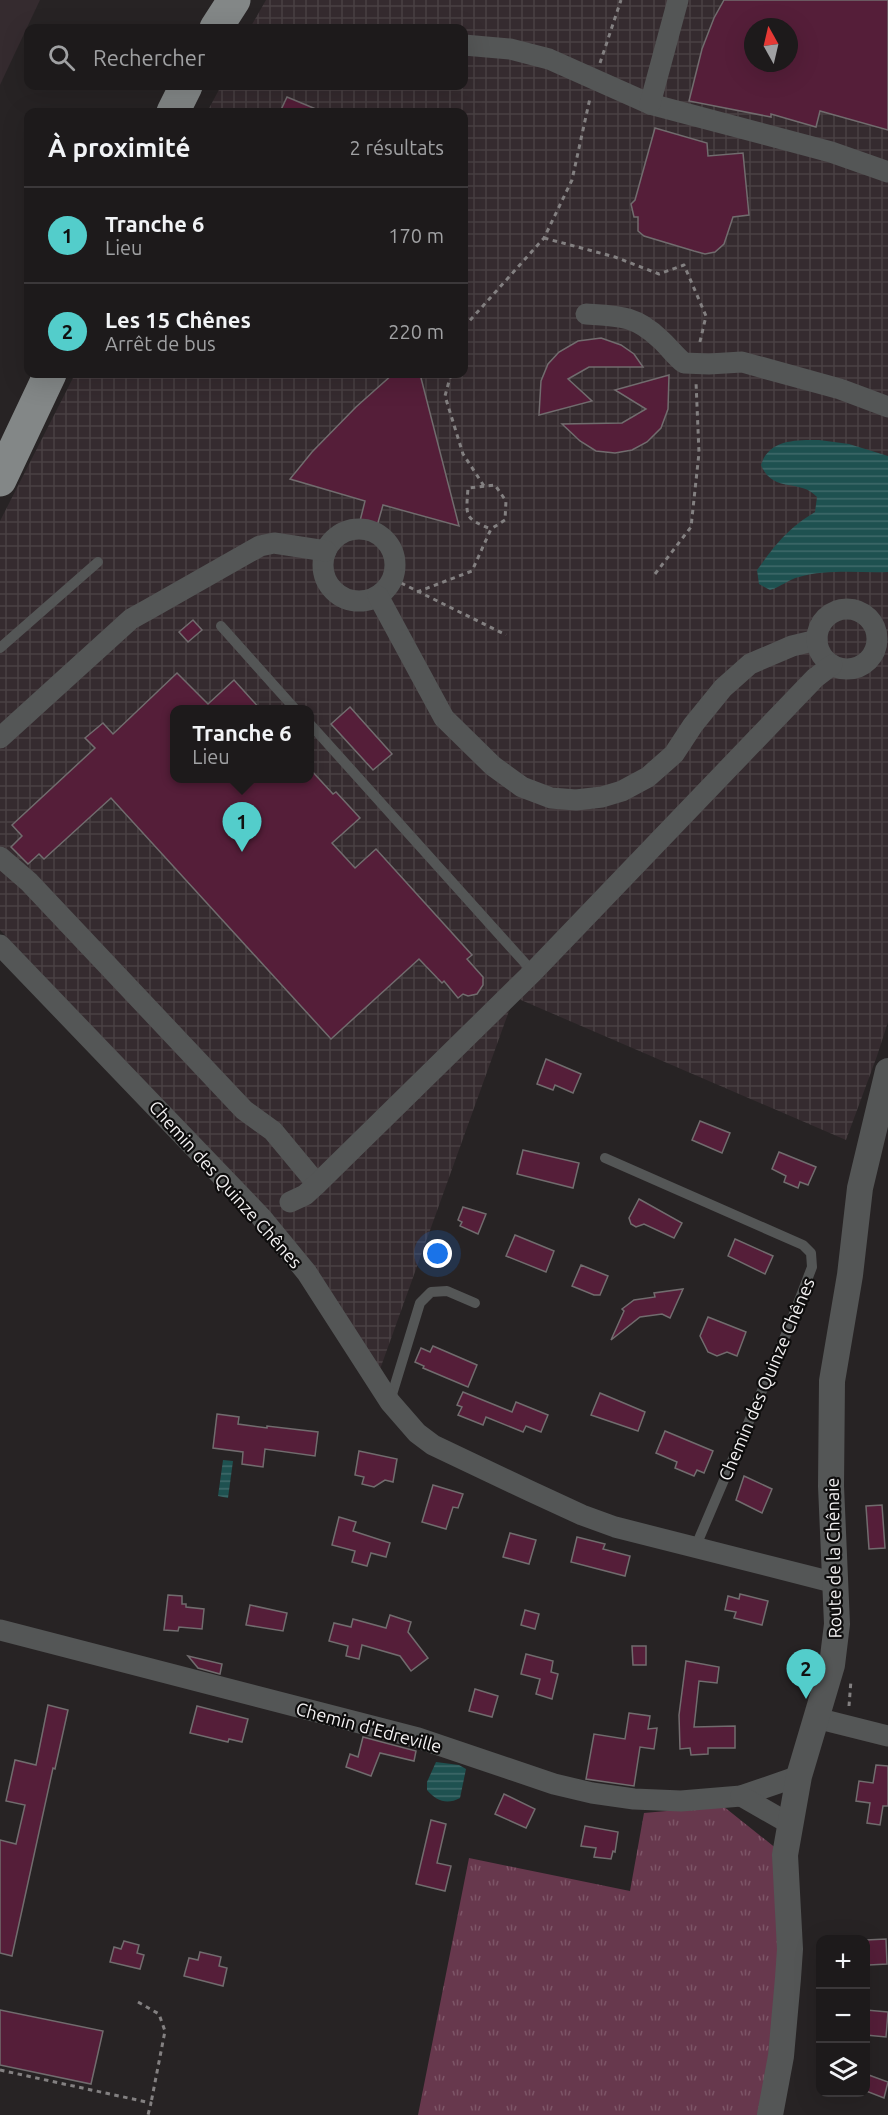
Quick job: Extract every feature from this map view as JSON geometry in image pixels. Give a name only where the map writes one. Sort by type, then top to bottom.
[{"type":"main road","points":[[219,24],[234,0]]},
{"type":"main road","points":[[175,108],[184,90]]},
{"type":"main road","points":[[0,480],[48,378]]},
{"type":"street","points":[[650,104],[678,0]]},
{"type":"street","points":[[468,46],[520,52],[549,59],[650,104],[831,152],[888,172]]},
{"type":"street","points":[[586,314],[623,316],[642,324],[684,363],[742,362],[840,389],[888,407]]},
{"type":"street","points":[[350,530],[372,531],[392,549],[396,564],[393,579],[387,589],[378,596],[359,602],[350,600],[335,593],[326,580],[323,565],[326,551],[339,535],[350,530]]},
{"type":"street","points":[[0,738],[131,619],[260,546],[274,543],[326,551]]},
{"type":"street","points":[[378,596],[444,718],[493,766],[522,787],[551,798],[576,800],[602,797],[622,791],[648,777],[674,754],[693,724],[723,688],[750,664],[792,646],[817,640]]},
{"type":"street","points":[[841,609],[850,609],[866,615],[875,629],[883,635],[866,662],[849,669],[832,664],[824,658],[817,640],[821,624],[826,617],[841,609]]},
{"type":"street","points":[[290,1202],[305,1195],[317,1184],[533,972],[815,678],[832,664]]},
{"type":"street","points":[[2,863],[28,882],[244,1110],[273,1131],[317,1184]]},
{"type":"street","name":"Chemin des Quinze Chênes","points":[[0,945],[261,1217],[307,1273],[390,1402],[417,1433],[433,1445],[582,1515],[615,1527],[824,1581],[835,1580]]},
{"type":"street","name":"Route de la Chênaie","points":[[770,2115],[780,2056],[790,1948],[785,1855],[799,1776],[833,1656],[837,1624],[831,1452],[832,1381],[850,1275],[861,1188],[888,1071]]},
{"type":"street","name":"Chemin d'Edreville","points":[[0,1630],[418,1738],[554,1784],[592,1793],[634,1799],[681,1801],[741,1796],[799,1776]]},
{"type":"street","points":[[816,1718],[888,1736]]},
{"type":"street","points":[[741,1796],[790,1824]]},
{"type":"lane","points":[[0,648],[98,562]]},
{"type":"lane","points":[[221,626],[292,705]]},
{"type":"lane","points":[[314,730],[533,972]]},
{"type":"lane","name":"Chemin des Quinze Chênes","points":[[605,1158],[803,1245],[812,1253],[812,1267],[787,1332],[695,1548]]},
{"type":"lane","points":[[390,1402],[420,1303],[431,1292],[447,1291],[475,1303]]},
{"type":"path","points":[[468,323],[544,238],[572,180],[594,80],[621,0]]},
{"type":"path","points":[[450,378],[445,396],[463,454],[484,486]]},
{"type":"path","points":[[417,592],[472,571],[491,529],[505,520],[506,501],[495,485],[468,488],[466,513],[472,521],[491,529]]},
{"type":"path","points":[[393,579],[506,635]]},
{"type":"path","points":[[138,2002],[159,2014],[165,2031],[148,2115]]},
{"type":"path","points":[[0,2070],[151,2103]]},
{"type":"shaded area","points":[[0,0],[40,0],[29,24],[24,24],[24,34],[0,85]]},
{"type":"shaded area","points":[[266,0],[888,0],[888,1022],[846,1140],[514,997],[379,1372],[223,1164],[0,930],[0,521],[73,378],[468,378],[468,108],[209,108],[219,90],[468,90],[468,24],[252,24]]},
{"type":"green space","points":[[723,1806],[777,1849],[780,1984],[763,2115],[418,2115],[469,1858],[630,1891],[644,1813]]},
{"type":"water","points":[[819,440],[849,444],[888,456],[888,572],[832,572],[810,575],[795,578],[770,590],[759,584],[757,570],[783,538],[815,512],[817,497],[803,488],[772,480],[761,465],[770,450],[777,446],[793,441]]},
{"type":"water","points":[[223,1460],[233,1461],[228,1498],[218,1496]]},
{"type":"water","points":[[436,1762],[459,1765],[466,1769],[460,1798],[442,1801],[427,1790],[427,1782]]},
{"type":"building","points":[[724,0],[888,0],[888,130],[820,111],[816,127],[771,114],[771,117],[689,101],[702,49]]},
{"type":"building","points":[[287,97],[313,108],[282,108]]},
{"type":"building","points":[[655,128],[707,143],[708,156],[743,153],[749,215],[733,217],[724,244],[715,252],[705,254],[644,236],[638,231],[638,217],[634,217],[631,204],[635,200]]},
{"type":"building","points":[[601,338],[621,345],[634,354],[643,367],[589,367],[568,379],[592,401],[539,415],[541,381],[548,364],[559,352],[578,341]]},
{"type":"building","points":[[669,375],[668,409],[661,428],[647,442],[632,450],[615,453],[596,451],[580,441],[562,424],[622,423],[646,409],[615,390]]},
{"type":"building","points":[[389,378],[421,378],[459,526],[383,505],[377,526],[360,521],[365,501],[290,479],[312,452]]},
{"type":"building","points":[[193,620],[202,630],[188,642],[179,632]]},
{"type":"building","points":[[177,673],[208,704],[234,680],[256,705],[170,705],[170,783],[314,783],[314,773],[333,794],[336,792],[360,818],[332,843],[355,868],[376,849],[472,955],[467,959],[483,977],[483,985],[477,994],[468,996],[463,994],[458,998],[444,981],[442,983],[419,959],[331,1039],[111,798],[44,859],[39,854],[28,864],[11,847],[22,836],[12,825],[95,748],[85,738],[103,723],[113,734]]},
{"type":"building","points":[[350,707],[392,754],[373,770],[331,724]]},
{"type":"building","points":[[546,1059],[581,1074],[573,1093],[555,1085],[553,1090],[537,1084]]},
{"type":"building","points":[[700,1121],[730,1133],[722,1153],[692,1140]]},
{"type":"building","points":[[523,1150],[579,1163],[573,1188],[517,1174]]},
{"type":"building","points":[[779,1152],[816,1167],[808,1185],[800,1182],[798,1188],[784,1182],[786,1176],[772,1169]]},
{"type":"building","points":[[639,1199],[682,1223],[674,1238],[644,1224],[636,1227],[631,1224],[629,1218]]},
{"type":"building","points":[[463,1207],[486,1214],[478,1234],[460,1226],[462,1222],[458,1220]]},
{"type":"building","points":[[515,1235],[554,1251],[546,1272],[506,1256]]},
{"type":"building","points":[[735,1239],[773,1256],[765,1274],[728,1256]]},
{"type":"building","points":[[581,1265],[608,1276],[600,1295],[594,1295],[572,1286]]},
{"type":"building","points":[[683,1289],[670,1318],[662,1314],[640,1317],[611,1340],[624,1311],[622,1309],[634,1300],[655,1297],[654,1293]]},
{"type":"building","points":[[708,1317],[746,1332],[737,1356],[727,1352],[717,1356],[708,1352],[700,1336]]},
{"type":"building","points":[[433,1346],[477,1365],[468,1387],[423,1368],[424,1366],[415,1362],[421,1348],[430,1352]]},
{"type":"building","points":[[463,1392],[512,1412],[516,1402],[548,1415],[541,1432],[526,1426],[523,1432],[486,1417],[483,1425],[458,1415],[462,1407],[457,1405]]},
{"type":"building","points":[[600,1393],[645,1412],[638,1431],[591,1415]]},
{"type":"building","points":[[217,1414],[239,1417],[238,1424],[318,1432],[315,1456],[265,1449],[263,1467],[242,1464],[243,1452],[213,1448]]},
{"type":"building","points":[[665,1431],[713,1451],[704,1473],[697,1470],[694,1476],[675,1468],[677,1462],[656,1453]]},
{"type":"building","points":[[359,1451],[397,1459],[393,1482],[385,1480],[374,1487],[362,1484],[364,1477],[355,1475]]},
{"type":"building","points":[[744,1476],[772,1489],[762,1513],[736,1500]]},
{"type":"building","points":[[433,1485],[463,1494],[458,1508],[453,1507],[446,1529],[422,1522]]},
{"type":"building","points":[[882,1505],[885,1548],[869,1549],[866,1506]]},
{"type":"building","points":[[339,1517],[356,1522],[353,1531],[390,1543],[386,1557],[371,1553],[367,1566],[352,1562],[355,1551],[332,1545]]},
{"type":"building","points":[[510,1533],[536,1540],[529,1564],[503,1557]]},
{"type":"building","points":[[577,1537],[605,1544],[603,1549],[630,1556],[625,1576],[571,1562]]},
{"type":"building","points":[[740,1594],[768,1601],[762,1625],[734,1618],[736,1612],[725,1610],[728,1596],[739,1599]]},
{"type":"building","points":[[168,1595],[182,1596],[182,1604],[186,1604],[186,1607],[204,1609],[202,1629],[179,1627],[178,1631],[164,1630]]},
{"type":"building","points":[[250,1605],[287,1613],[283,1631],[246,1625]]},
{"type":"building","points":[[525,1610],[539,1614],[535,1629],[521,1625]]},
{"type":"building","points":[[390,1615],[411,1622],[408,1632],[428,1658],[411,1671],[400,1656],[362,1645],[359,1659],[346,1656],[348,1646],[329,1641],[334,1623],[351,1627],[353,1619],[386,1628]]},
{"type":"building","points":[[632,1646],[646,1646],[646,1665],[633,1665]]},
{"type":"building","points":[[526,1654],[553,1661],[551,1672],[558,1674],[552,1699],[536,1694],[540,1679],[521,1674]]},
{"type":"building","points":[[188,1656],[222,1664],[220,1674],[198,1668]]},
{"type":"building","points":[[686,1661],[719,1667],[717,1683],[699,1681],[694,1727],[735,1726],[735,1748],[708,1748],[708,1754],[691,1755],[690,1748],[680,1749],[679,1715]]},
{"type":"building","points":[[475,1689],[498,1696],[492,1717],[469,1711]]},
{"type":"building","points":[[48,1705],[68,1710],[12,1956],[0,1953],[0,1840],[16,1844],[25,1805],[6,1801],[15,1760],[36,1765]]},
{"type":"building","points":[[197,1706],[248,1719],[242,1742],[229,1739],[228,1742],[190,1733]]},
{"type":"building","points":[[629,1713],[650,1716],[648,1729],[657,1728],[654,1749],[640,1747],[634,1786],[586,1779],[594,1734],[625,1739]]},
{"type":"building","points":[[363,1737],[416,1751],[414,1761],[380,1753],[371,1776],[346,1767],[350,1754],[358,1757]]},
{"type":"building","points":[[876,1765],[888,1766],[888,1806],[883,1806],[880,1825],[867,1823],[870,1803],[856,1801],[859,1781],[873,1783]]},
{"type":"building","points":[[504,1794],[535,1809],[526,1828],[495,1814]]},
{"type":"building","points":[[431,1820],[446,1824],[437,1863],[451,1866],[445,1891],[416,1884]]},
{"type":"building","points":[[585,1826],[618,1832],[615,1852],[613,1851],[611,1859],[594,1857],[596,1848],[581,1846]]},
{"type":"building","points":[[886,1939],[887,1964],[870,1965],[870,1940]]},
{"type":"building","points":[[124,1941],[139,1945],[137,1953],[144,1955],[140,1969],[110,1962],[114,1947],[121,1949]]},
{"type":"building","points":[[200,1952],[221,1957],[219,1966],[227,1968],[223,1986],[184,1976],[189,1958],[198,1960]]},
{"type":"building","points":[[0,2010],[103,2031],[91,2084],[0,2065]]},
{"type":"building","points":[[870,2010],[888,2012],[886,2037],[870,2035]]},
{"type":"building","points":[[870,2075],[888,2082],[884,2098],[870,2093]]},
{"type":"place","name":"Tranche 6","points":[[242,852]]},
{"type":"place","name":"Les 15 Chênes","points":[[806,1699]]}]
